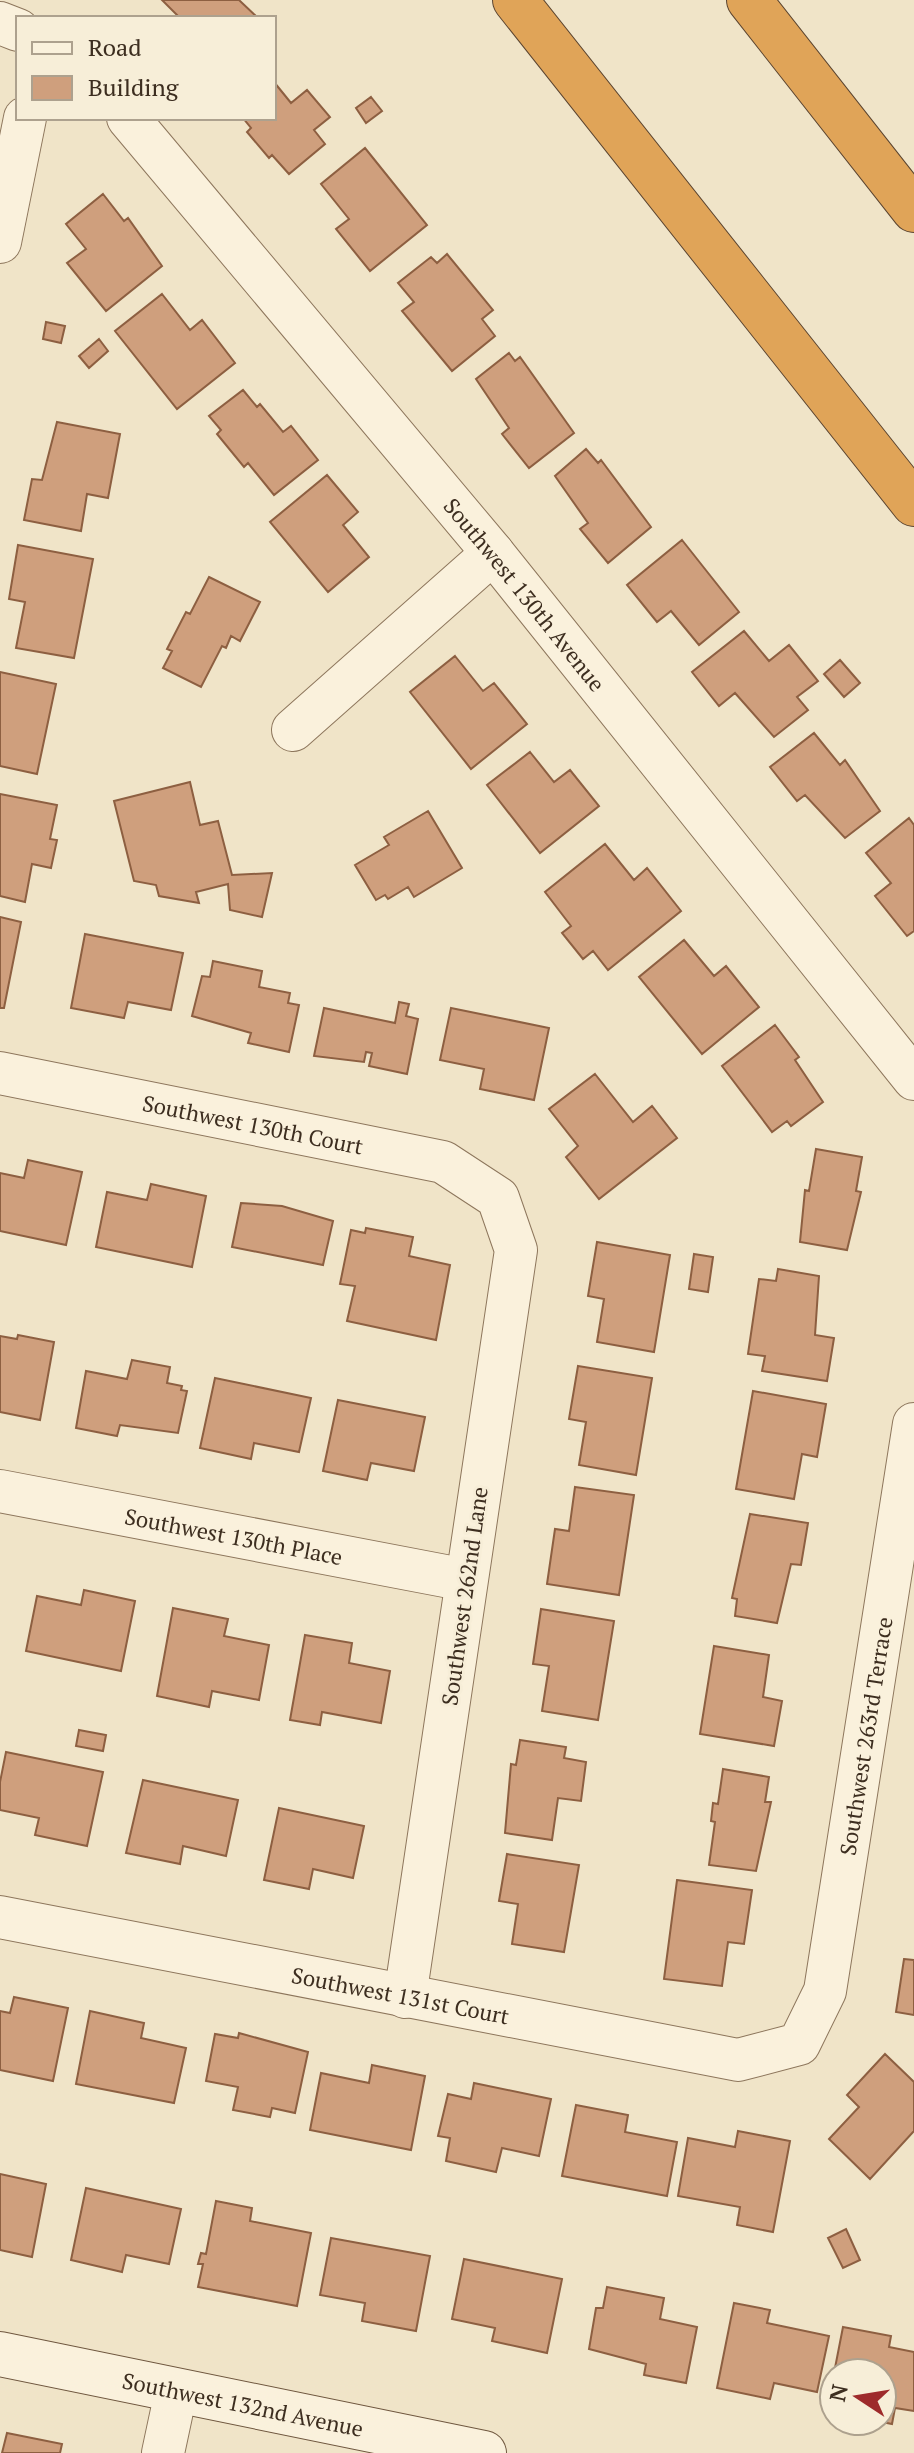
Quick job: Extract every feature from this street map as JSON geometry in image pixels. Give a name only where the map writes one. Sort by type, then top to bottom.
[{"type":"highway","points":[[515,0],[914,504]]},
{"type":"highway","points":[[749,0],[914,210]]},
{"type":"street","points":[[0,242],[25,120]]},
{"type":"street","name":"Southwest 130th Avenue","points":[[130,120],[493,553],[914,1079]]},
{"type":"street","points":[[293,730],[493,553]]},
{"type":"street","name":"Southwest 130th Court","points":[[0,1073],[443,1162],[498,1198]]},
{"type":"street","name":"Southwest 262nd Lane","points":[[405,1997],[516,1250],[498,1198]]},
{"type":"street","name":"Southwest 263rd Terrace","points":[[799,2044],[825,1991],[914,1424]]},
{"type":"street","name":"Southwest 130th Place","points":[[0,1491],[466,1580]]},
{"type":"street","name":"Southwest 131st Court","points":[[0,1917],[738,2060],[799,2044]]},
{"type":"street","name":"Southwest 132nd Avenue","points":[[0,2354],[484,2453]]},
{"type":"street","points":[[163,2453],[176,2392]]},
{"type":"building","points":[[162,0],[239,0],[256,16],[178,16]]},
{"type":"building","points":[[276,84],[291,103],[307,90],[330,117],[314,130],[325,144],[289,174],[272,155],[269,158],[247,132],[251,128],[245,120],[276,120]]},
{"type":"building","points":[[371,97],[382,111],[366,123],[356,108]]},
{"type":"building","points":[[365,148],[427,225],[370,271],[336,229],[349,219],[321,184]]},
{"type":"building","points":[[103,194],[124,221],[128,218],[162,266],[106,311],[67,263],[86,249],[66,224]]},
{"type":"building","points":[[447,254],[493,310],[482,319],[495,336],[452,371],[402,311],[414,302],[398,283],[431,257],[437,263]]},
{"type":"building","points":[[162,294],[190,330],[202,320],[235,363],[177,409],[115,331]]},
{"type":"building","points":[[46,322],[65,326],[61,343],[43,339]]},
{"type":"building","points":[[99,339],[108,351],[89,368],[79,356]]},
{"type":"building","points":[[509,353],[515,361],[520,357],[574,433],[529,468],[502,434],[509,428],[476,379]]},
{"type":"building","points":[[243,390],[257,407],[260,404],[283,432],[291,426],[318,460],[274,495],[248,463],[244,467],[217,434],[221,430],[209,416]]},
{"type":"building","points":[[57,422],[120,434],[108,498],[87,494],[81,531],[24,520],[32,479],[42,480]]},
{"type":"building","points":[[586,449],[598,463],[601,460],[651,527],[608,563],[580,529],[588,523],[555,476]]},
{"type":"building","points":[[327,475],[358,512],[343,525],[369,557],[328,592],[270,522]]},
{"type":"building","points":[[682,540],[739,612],[699,645],[671,611],[657,622],[627,585]]},
{"type":"building","points":[[18,545],[93,559],[74,658],[16,648],[25,602],[9,599]]},
{"type":"building","points":[[209,577],[260,602],[240,641],[231,636],[226,648],[222,646],[201,687],[163,668],[172,651],[167,649]]},
{"type":"building","points":[[744,631],[769,661],[789,645],[818,681],[797,697],[808,710],[774,737],[735,693],[719,706],[692,672]]},
{"type":"building","points":[[455,656],[483,691],[494,683],[527,724],[471,769],[410,692]]},
{"type":"building","points":[[840,660],[860,683],[844,697],[824,674]]},
{"type":"building","points":[[0,672],[56,684],[37,774],[0,766]]},
{"type":"building","points":[[814,733],[840,765],[845,760],[880,811],[845,838],[805,795],[797,801],[770,767]]},
{"type":"building","points":[[530,752],[554,782],[570,770],[599,806],[540,853],[487,785]]},
{"type":"building","points":[[190,782],[200,825],[218,821],[232,875],[272,873],[262,917],[230,910],[228,884],[196,892],[199,903],[159,896],[156,885],[134,881],[114,801]]},
{"type":"building","points":[[0,794],[57,805],[50,839],[57,840],[51,868],[32,864],[25,902],[0,896]]},
{"type":"building","points":[[428,811],[462,868],[414,897],[408,887],[388,899],[385,895],[376,900],[355,865],[389,845],[384,837]]},
{"type":"building","points":[[909,818],[914,825],[914,931],[907,936],[875,896],[891,883],[866,853]]},
{"type":"building","points":[[605,844],[634,880],[647,868],[681,911],[608,970],[593,951],[583,959],[562,933],[571,926],[545,892]]},
{"type":"building","points":[[0,917],[21,922],[4,1008],[0,1008]]},
{"type":"building","points":[[85,934],[183,953],[171,1010],[128,1002],[124,1018],[71,1008]]},
{"type":"building","points":[[684,940],[714,976],[726,966],[759,1007],[702,1054],[639,977]]},
{"type":"building","points":[[213,961],[262,971],[259,987],[290,993],[288,1003],[299,1005],[289,1052],[248,1043],[251,1033],[192,1016],[202,976],[210,977]]},
{"type":"building","points":[[399,1002],[409,1004],[406,1016],[418,1019],[407,1074],[369,1066],[372,1053],[366,1052],[364,1062],[314,1056],[324,1008],[395,1023]]},
{"type":"building","points":[[451,1008],[549,1028],[534,1100],[480,1089],[484,1069],[440,1060]]},
{"type":"building","points":[[775,1025],[799,1057],[795,1060],[823,1102],[791,1126],[787,1121],[772,1132],[722,1066]]},
{"type":"building","points":[[595,1074],[633,1122],[652,1106],[677,1138],[599,1199],[566,1157],[578,1146],[549,1109]]},
{"type":"building","points":[[816,1149],[862,1157],[856,1191],[861,1192],[847,1250],[800,1242],[805,1190],[809,1191]]},
{"type":"building","points":[[28,1160],[82,1172],[66,1245],[0,1231],[0,1173],[24,1178]]},
{"type":"building","points":[[151,1184],[206,1196],[192,1267],[96,1247],[107,1192],[147,1200]]},
{"type":"building","points":[[241,1203],[282,1206],[333,1221],[323,1265],[232,1247]]},
{"type":"building","points":[[366,1228],[413,1237],[409,1256],[450,1265],[436,1340],[347,1321],[355,1286],[340,1284],[351,1230],[365,1233]]},
{"type":"building","points":[[597,1242],[670,1255],[654,1352],[597,1342],[604,1299],[588,1296]]},
{"type":"building","points":[[694,1254],[713,1257],[708,1292],[689,1289]]},
{"type":"building","points":[[778,1269],[819,1276],[815,1335],[834,1338],[827,1381],[762,1371],[765,1356],[748,1354],[759,1279],[776,1281]]},
{"type":"building","points":[[18,1335],[54,1342],[40,1420],[0,1412],[0,1336],[17,1339]]},
{"type":"building","points":[[132,1360],[170,1367],[167,1383],[182,1386],[181,1390],[187,1391],[178,1433],[120,1425],[117,1436],[76,1428],[86,1371],[127,1379]]},
{"type":"building","points":[[578,1366],[652,1378],[636,1475],[579,1465],[586,1422],[569,1419]]},
{"type":"building","points":[[215,1378],[311,1398],[299,1452],[254,1443],[251,1459],[200,1448]]},
{"type":"building","points":[[753,1391],[826,1404],[817,1457],[802,1454],[794,1499],[736,1489]]},
{"type":"building","points":[[338,1400],[425,1417],[414,1471],[371,1463],[367,1480],[323,1471]]},
{"type":"building","points":[[575,1487],[634,1495],[619,1595],[547,1584],[555,1529],[569,1531]]},
{"type":"building","points":[[750,1514],[808,1523],[801,1565],[791,1564],[777,1623],[735,1616],[737,1599],[732,1598]]},
{"type":"building","points":[[84,1590],[135,1601],[121,1671],[26,1651],[37,1596],[81,1605]]},
{"type":"building","points":[[173,1608],[228,1619],[224,1636],[269,1645],[259,1700],[212,1691],[209,1707],[157,1696]]},
{"type":"building","points":[[541,1609],[614,1621],[598,1720],[542,1711],[549,1666],[533,1664]]},
{"type":"building","points":[[305,1635],[352,1643],[349,1663],[390,1671],[381,1723],[322,1712],[320,1725],[290,1720]]},
{"type":"building","points":[[714,1646],[769,1655],[763,1697],[782,1701],[774,1746],[700,1734]]},
{"type":"building","points":[[79,1730],[106,1735],[103,1751],[76,1746]]},
{"type":"building","points":[[520,1740],[566,1747],[564,1758],[586,1762],[581,1801],[558,1798],[552,1840],[505,1833],[511,1764],[516,1765]]},
{"type":"building","points":[[6,1752],[103,1772],[87,1846],[35,1835],[39,1818],[0,1810],[0,1782]]},
{"type":"building","points":[[723,1769],[769,1777],[765,1802],[771,1802],[756,1871],[709,1865],[715,1822],[711,1821],[713,1803],[718,1804]]},
{"type":"building","points":[[143,1780],[238,1800],[226,1856],[183,1846],[180,1864],[126,1853]]},
{"type":"building","points":[[279,1808],[364,1826],[353,1878],[313,1869],[309,1889],[264,1880]]},
{"type":"building","points":[[507,1854],[579,1865],[564,1952],[512,1944],[518,1904],[499,1901]]},
{"type":"building","points":[[677,1880],[752,1890],[744,1944],[728,1942],[722,1986],[664,1979]]},
{"type":"building","points":[[904,1959],[914,1960],[914,2015],[896,2012]]},
{"type":"building","points":[[14,1997],[68,2008],[53,2081],[0,2070],[0,2011],[10,2013]]},
{"type":"building","points":[[90,2011],[144,2023],[141,2038],[186,2048],[174,2103],[76,2084]]},
{"type":"building","points":[[239,2033],[308,2052],[295,2113],[272,2108],[270,2117],[233,2110],[238,2087],[206,2081],[215,2034],[238,2038]]},
{"type":"building","points":[[885,2054],[914,2082],[914,2131],[870,2179],[829,2139],[859,2107],[847,2095]]},
{"type":"building","points":[[372,2065],[425,2076],[411,2150],[310,2130],[321,2073],[369,2083]]},
{"type":"building","points":[[474,2083],[551,2099],[539,2156],[502,2148],[496,2172],[446,2161],[450,2138],[438,2136],[448,2094],[471,2099]]},
{"type":"building","points":[[576,2105],[628,2115],[625,2132],[677,2142],[667,2196],[562,2176]]},
{"type":"building","points":[[738,2131],[790,2141],[773,2232],[737,2225],[740,2207],[678,2196],[688,2138],[735,2147]]},
{"type":"building","points":[[0,2174],[46,2184],[32,2257],[0,2250]]},
{"type":"building","points":[[86,2188],[181,2209],[169,2264],[126,2255],[122,2272],[71,2260]]},
{"type":"building","points":[[216,2201],[252,2208],[250,2221],[311,2233],[297,2306],[198,2287],[203,2264],[198,2264],[201,2253],[206,2254]]},
{"type":"building","points":[[846,2229],[860,2260],[843,2268],[828,2238]]},
{"type":"building","points":[[331,2238],[430,2256],[416,2331],[362,2321],[365,2303],[320,2295]]},
{"type":"building","points":[[464,2259],[562,2279],[547,2353],[492,2341],[495,2328],[452,2319]]},
{"type":"building","points":[[607,2287],[664,2298],[660,2319],[697,2327],[686,2383],[644,2375],[646,2364],[589,2349],[596,2308],[603,2308]]},
{"type":"building","points":[[734,2303],[770,2310],[767,2323],[829,2336],[824,2357],[818,2357],[817,2392],[774,2383],[770,2399],[717,2388]]},
{"type":"building","points":[[843,2327],[891,2336],[889,2347],[914,2352],[914,2411],[898,2408],[898,2357],[837,2357]]},
{"type":"building","points":[[7,2433],[62,2444],[60,2453],[2,2453]]}]
